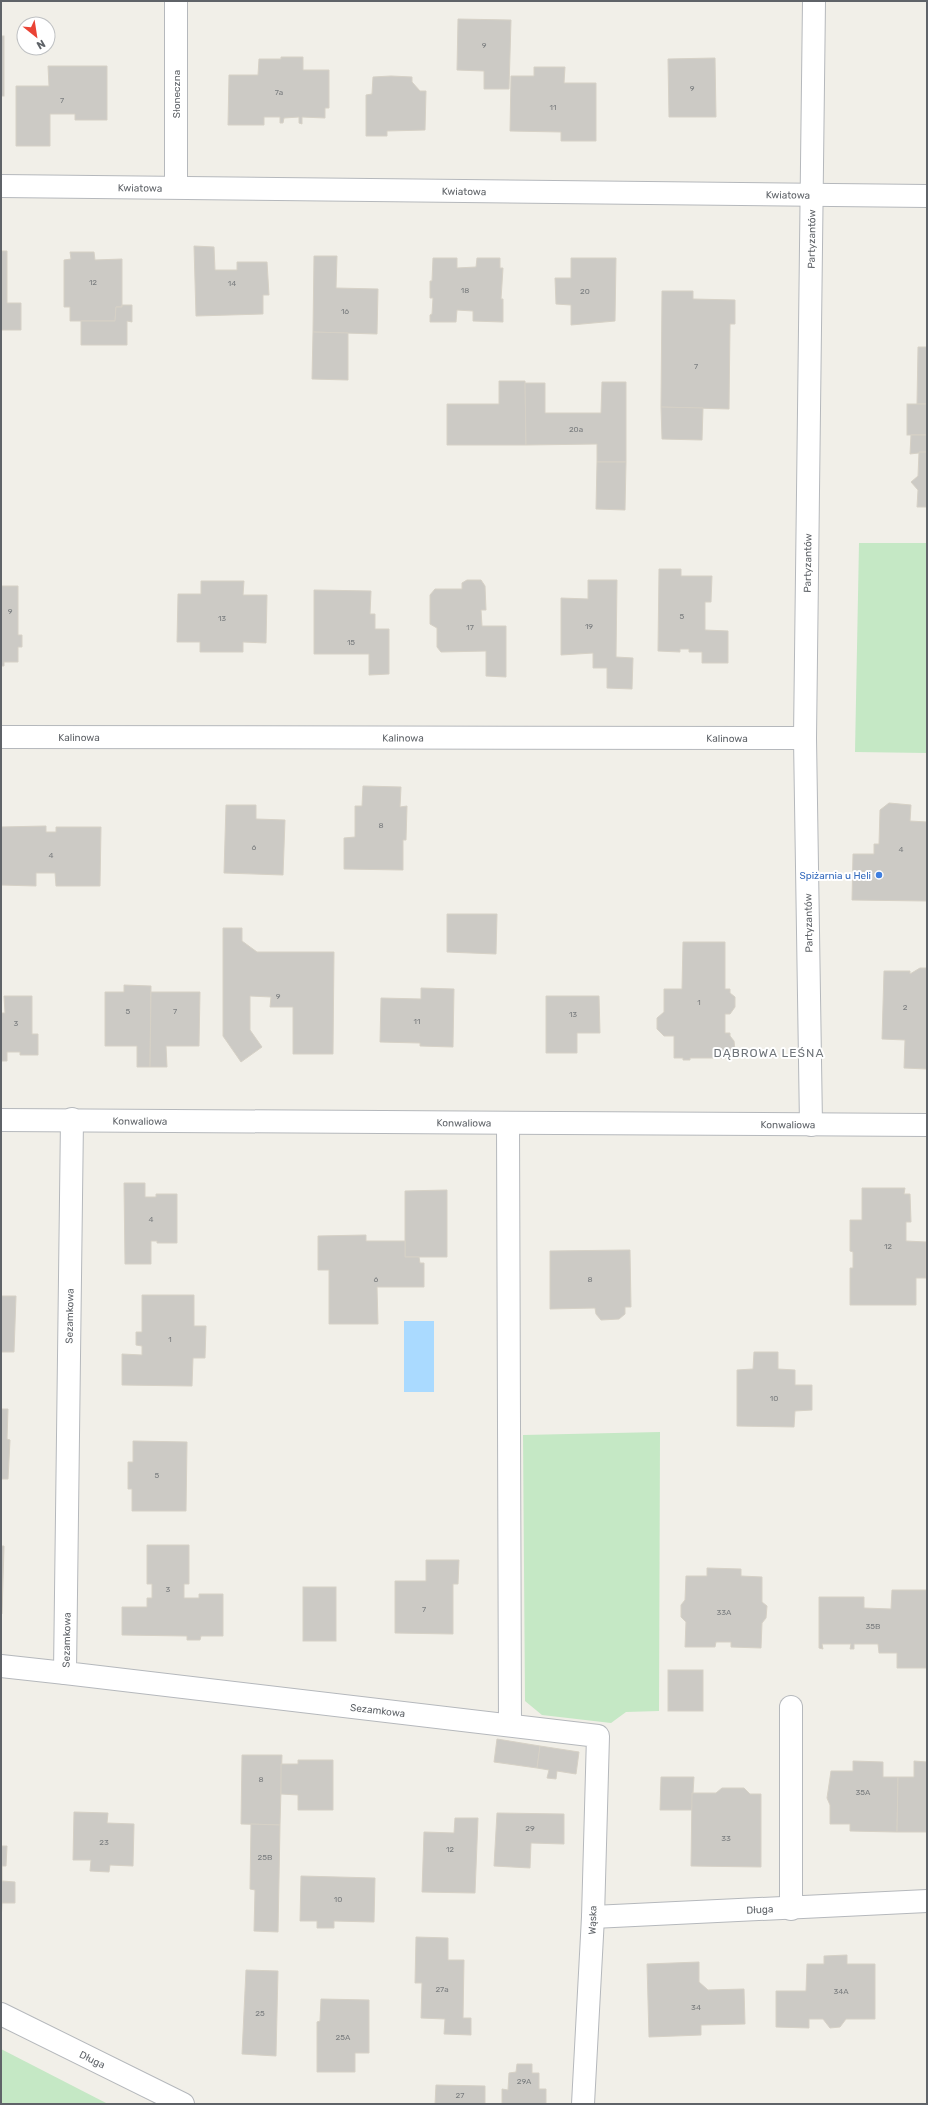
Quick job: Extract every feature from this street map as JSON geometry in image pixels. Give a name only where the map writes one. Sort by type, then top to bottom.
[{"type":"street","name":"Słoneczna","points":[[176,1],[176,187]]},
{"type":"street","name":"Partyzantów","points":[[811,1125],[805,738],[814,1]]},
{"type":"street","name":"Kwiatowa","points":[[1,186],[927,196]]},
{"type":"street","name":"Kalinowa","points":[[1,737],[805,738]]},
{"type":"street","name":"Konwaliowa","points":[[1,1120],[72,1119],[927,1126]]},
{"type":"street","name":"Sezamkowa","points":[[72,1119],[65,1674],[598,1736]]},
{"type":"street","points":[[508,1123],[510,1725]]},
{"type":"street","points":[[1,1666],[65,1674]]},
{"type":"street","points":[[791,1707],[791,1908]]},
{"type":"street","name":"Wąska","points":[[583,2104],[593,1917],[598,1736]]},
{"type":"street","name":"Długa","points":[[593,1917],[927,1901]]},
{"type":"street","name":"Długa","points":[[1,2014],[183,2104]]},
{"type":"green space","points":[[859,543],[927,543],[927,753],[855,752]]},
{"type":"green space","points":[[660,1432],[659,1711],[626,1712],[611,1723],[542,1715],[525,1701],[523,1435]]},
{"type":"green space","points":[[1,2049],[108,2104],[1,2104]]},
{"type":"water","points":[[404,1321],[434,1321],[434,1392],[404,1392]]},
{"type":"building","points":[[458,19],[511,20],[509,89],[484,89],[484,71],[457,70]]},
{"type":"building","points":[[1,36],[4,36],[4,96],[1,96]]},
{"type":"building","points":[[281,57],[303,57],[303,70],[329,70],[329,108],[325,108],[325,118],[302,117],[302,124],[299,123],[299,117],[284,118],[283,123],[280,123],[280,117],[264,117],[264,125],[228,125],[229,75],[258,75],[259,59],[281,59]]},
{"type":"building","points":[[715,58],[716,117],[669,117],[668,59]]},
{"type":"building","points":[[48,66],[107,66],[107,120],[75,120],[75,114],[50,114],[50,146],[16,146],[16,86],[49,86]]},
{"type":"building","points":[[534,67],[565,67],[564,83],[596,83],[596,141],[561,141],[561,132],[510,131],[511,76],[534,76]]},
{"type":"building","points":[[373,77],[412,77],[412,82],[420,91],[426,91],[425,130],[387,131],[387,136],[366,136],[366,95],[372,94]]},
{"type":"building","points":[[194,246],[214,247],[215,270],[237,270],[237,262],[267,262],[269,295],[263,295],[263,314],[196,316]]},
{"type":"building","points":[[1,251],[7,251],[7,303],[21,303],[21,330],[1,330]]},
{"type":"building","points":[[70,252],[94,252],[95,260],[122,259],[122,307],[116,307],[115,321],[70,321],[70,307],[64,307],[64,260],[71,259]]},
{"type":"building","points":[[314,256],[337,256],[336,288],[378,289],[377,334],[313,332]]},
{"type":"building","points":[[433,258],[457,258],[457,268],[476,267],[477,258],[500,258],[500,268],[503,268],[501,299],[503,299],[503,322],[473,321],[473,311],[457,310],[456,322],[430,322],[433,298],[430,298],[430,281],[432,281]]},
{"type":"building","points":[[571,258],[616,258],[615,321],[571,325],[571,305],[556,304],[555,278],[571,278]]},
{"type":"building","points":[[662,291],[693,291],[693,299],[735,300],[735,324],[730,324],[729,409],[661,407]]},
{"type":"building","points":[[122,305],[132,305],[132,322],[127,321],[127,345],[81,345],[81,321],[115,321],[116,307],[122,307]]},
{"type":"building","points":[[313,332],[348,333],[348,380],[312,379]]},
{"type":"building","points":[[918,347],[927,347],[927,404],[917,404]]},
{"type":"building","points":[[499,381],[525,381],[526,445],[447,445],[447,404],[499,404]]},
{"type":"building","points":[[602,382],[626,382],[626,462],[597,462],[597,444],[526,445],[525,383],[545,383],[545,413],[601,413]]},
{"type":"building","points":[[907,404],[927,404],[927,435],[907,435]]},
{"type":"building","points":[[661,407],[703,408],[702,440],[662,439]]},
{"type":"building","points":[[911,435],[927,435],[927,452],[910,454]]},
{"type":"building","points":[[919,452],[927,452],[927,507],[917,507],[918,490],[911,482],[918,476]]},
{"type":"building","points":[[597,462],[626,462],[625,510],[596,509]]},
{"type":"building","points":[[659,569],[681,569],[681,576],[712,576],[711,602],[705,602],[705,630],[728,631],[728,663],[702,663],[702,652],[689,652],[689,649],[680,649],[680,652],[658,651]]},
{"type":"building","points":[[467,580],[481,580],[485,586],[486,610],[481,610],[482,626],[506,626],[506,677],[486,676],[486,651],[441,652],[437,647],[437,628],[430,624],[430,595],[435,589],[462,589],[462,583]]},
{"type":"building","points":[[588,580],[617,580],[616,657],[633,658],[632,689],[607,688],[607,668],[593,668],[593,653],[561,655],[561,598],[588,599]]},
{"type":"building","points":[[201,581],[244,581],[243,595],[267,595],[266,643],[243,642],[243,652],[200,652],[200,642],[177,642],[178,594],[201,594]]},
{"type":"building","points":[[1,586],[18,586],[18,635],[22,635],[22,647],[18,647],[18,662],[4,662],[4,666],[1,666]]},
{"type":"building","points":[[314,590],[371,591],[370,614],[375,614],[375,629],[389,629],[389,674],[369,675],[369,654],[314,654]]},
{"type":"building","points":[[363,786],[401,787],[400,807],[407,806],[406,840],[403,840],[403,870],[344,869],[344,838],[355,837],[355,806],[362,806]]},
{"type":"building","points":[[889,803],[911,805],[910,821],[927,822],[927,901],[852,900],[853,854],[874,854],[874,844],[879,844],[880,810]]},
{"type":"building","points":[[226,805],[256,805],[256,819],[285,820],[283,875],[224,873]]},
{"type":"building","points":[[46,826],[46,832],[56,832],[56,827],[101,827],[100,886],[56,886],[55,873],[36,873],[36,886],[1,885],[1,827]]},
{"type":"building","points":[[447,914],[497,914],[496,954],[447,952]]},
{"type":"building","points":[[223,928],[242,928],[242,941],[257,952],[334,952],[333,1054],[293,1054],[293,1007],[270,1007],[271,997],[250,996],[250,1030],[262,1047],[241,1062],[223,1036]]},
{"type":"building","points":[[683,942],[725,942],[725,989],[730,989],[730,993],[735,997],[735,1007],[730,1014],[725,1014],[725,1033],[730,1033],[730,1036],[734,1041],[735,1050],[730,1055],[730,1058],[690,1058],[690,1060],[683,1060],[683,1058],[674,1058],[674,1036],[664,1036],[657,1029],[657,1018],[664,1012],[664,989],[682,989]]},
{"type":"building","points":[[920,968],[927,968],[927,1069],[904,1068],[905,1040],[882,1039],[884,971],[910,971],[910,974]]},
{"type":"building","points":[[124,985],[151,986],[150,1067],[137,1067],[137,1046],[105,1046],[105,992],[124,992]]},
{"type":"building","points":[[421,988],[454,989],[453,1047],[420,1046],[420,1043],[380,1042],[381,998],[421,999]]},
{"type":"building","points":[[151,992],[200,992],[199,1046],[166,1046],[167,1067],[150,1067]]},
{"type":"building","points":[[4,996],[32,996],[32,1034],[38,1034],[38,1055],[20,1055],[20,1052],[7,1052],[7,1061],[1,1061],[1,1013],[5,1013]]},
{"type":"building","points":[[546,996],[599,996],[600,1033],[577,1033],[577,1053],[546,1053]]},
{"type":"building","points":[[124,1183],[145,1183],[145,1197],[156,1197],[156,1194],[177,1194],[177,1243],[157,1243],[157,1241],[151,1241],[151,1264],[125,1264]]},
{"type":"building","points":[[862,1188],[905,1188],[904,1194],[910,1194],[911,1222],[906,1222],[906,1241],[926,1242],[926,1278],[916,1278],[916,1305],[850,1305],[850,1268],[853,1268],[853,1252],[850,1251],[850,1220],[862,1220]]},
{"type":"building","points":[[447,1190],[447,1257],[405,1257],[405,1191]]},
{"type":"building","points":[[366,1235],[366,1241],[405,1241],[405,1257],[419,1257],[420,1263],[424,1263],[424,1287],[377,1287],[378,1324],[329,1324],[329,1270],[318,1270],[318,1236]]},
{"type":"building","points":[[630,1250],[631,1307],[625,1307],[625,1314],[619,1319],[601,1320],[596,1314],[595,1308],[550,1309],[550,1251]]},
{"type":"building","points":[[142,1295],[194,1295],[194,1326],[206,1326],[205,1358],[193,1358],[192,1386],[122,1385],[122,1354],[142,1355],[142,1346],[136,1345],[136,1332],[142,1332]]},
{"type":"building","points":[[1,1296],[16,1296],[14,1352],[1,1352]]},
{"type":"building","points":[[754,1352],[778,1352],[778,1369],[795,1370],[795,1385],[812,1385],[812,1410],[795,1411],[794,1427],[737,1426],[737,1370],[753,1369]]},
{"type":"building","points":[[1,1409],[8,1409],[7,1439],[10,1440],[8,1479],[1,1479]]},
{"type":"building","points":[[133,1441],[187,1442],[186,1511],[132,1511],[132,1489],[128,1489],[128,1462],[133,1462]]},
{"type":"building","points":[[147,1545],[189,1545],[189,1584],[184,1584],[184,1598],[199,1598],[199,1594],[223,1594],[223,1636],[201,1636],[200,1640],[187,1640],[187,1636],[122,1635],[122,1607],[147,1607],[147,1598],[152,1598],[152,1584],[147,1584]]},
{"type":"building","points":[[1,1546],[4,1546],[2,1614],[1,1614]]},
{"type":"building","points":[[426,1560],[459,1560],[458,1584],[453,1584],[453,1634],[395,1633],[395,1581],[426,1581]]},
{"type":"building","points":[[707,1568],[741,1569],[741,1576],[762,1577],[762,1602],[767,1606],[766,1618],[762,1623],[761,1648],[731,1647],[731,1642],[716,1642],[715,1647],[685,1647],[686,1622],[681,1617],[681,1605],[685,1600],[686,1576],[707,1576]]},
{"type":"building","points":[[303,1587],[336,1587],[336,1641],[303,1641]]},
{"type":"building","points":[[892,1590],[927,1590],[927,1668],[897,1668],[897,1653],[879,1653],[878,1644],[854,1644],[854,1649],[850,1649],[851,1644],[822,1644],[823,1649],[819,1648],[819,1597],[864,1597],[864,1608],[891,1609]]},
{"type":"building","points":[[668,1670],[703,1670],[703,1711],[668,1711]]},
{"type":"building","points":[[497,1739],[540,1746],[537,1768],[494,1762]]},
{"type":"building","points":[[540,1746],[579,1752],[576,1774],[557,1771],[556,1779],[547,1778],[549,1770],[537,1768]]},
{"type":"building","points":[[242,1755],[282,1755],[280,1825],[241,1824]]},
{"type":"building","points":[[298,1760],[333,1760],[333,1810],[298,1810],[298,1795],[281,1794],[281,1764],[298,1764]]},
{"type":"building","points":[[853,1761],[883,1762],[883,1777],[898,1777],[897,1832],[850,1831],[850,1824],[830,1824],[830,1805],[827,1798],[831,1771],[853,1771]]},
{"type":"building","points":[[914,1761],[927,1762],[927,1832],[897,1832],[898,1777],[914,1777]]},
{"type":"building","points":[[661,1777],[694,1777],[692,1810],[660,1810]]},
{"type":"building","points":[[722,1788],[744,1788],[750,1794],[761,1794],[761,1867],[691,1866],[692,1793],[716,1793]]},
{"type":"building","points":[[74,1812],[108,1813],[107,1823],[134,1824],[133,1866],[110,1865],[109,1872],[90,1871],[91,1860],[73,1860]]},
{"type":"building","points":[[497,1813],[564,1814],[564,1844],[531,1843],[530,1868],[494,1866]]},
{"type":"building","points":[[455,1818],[478,1818],[475,1893],[422,1892],[424,1832],[454,1833]]},
{"type":"building","points":[[251,1824],[280,1825],[278,1932],[254,1931],[255,1890],[250,1889]]},
{"type":"building","points":[[1,1846],[7,1846],[6,1866],[2,1866],[2,1881],[15,1882],[15,1903],[2,1903],[1,1922]]},
{"type":"building","points":[[301,1876],[375,1878],[374,1922],[334,1921],[334,1928],[317,1928],[317,1921],[300,1921]]},
{"type":"building","points":[[416,1937],[448,1938],[448,1960],[464,1960],[463,2018],[471,2018],[471,2035],[444,2034],[445,2019],[421,2018],[422,1983],[415,1983]]},
{"type":"building","points":[[847,1955],[847,1964],[875,1964],[875,2019],[846,2019],[840,2027],[830,2028],[823,2019],[809,2019],[809,2028],[776,2027],[776,1991],[806,1991],[807,1964],[824,1964],[824,1956]]},
{"type":"building","points":[[699,1962],[699,1982],[708,1990],[744,1989],[745,2024],[701,2025],[701,2035],[649,2037],[647,1964]]},
{"type":"building","points":[[246,1970],[278,1971],[276,2056],[242,2054]]},
{"type":"building","points":[[321,1999],[369,2000],[369,2053],[355,2053],[355,2072],[317,2072],[317,2022],[320,2021]]},
{"type":"building","points":[[517,2064],[532,2064],[532,2073],[539,2073],[539,2089],[546,2089],[546,2104],[502,2104],[502,2089],[508,2090],[509,2073],[516,2072]]},
{"type":"building","points":[[436,2085],[485,2086],[485,2104],[435,2104]]},
{"type":"place","name":"Spiżarnia u Heli","points":[[879,875]]},
{"type":"district","name":"DĄBROWA LEŚNA","points":[[769,1053]]}]
